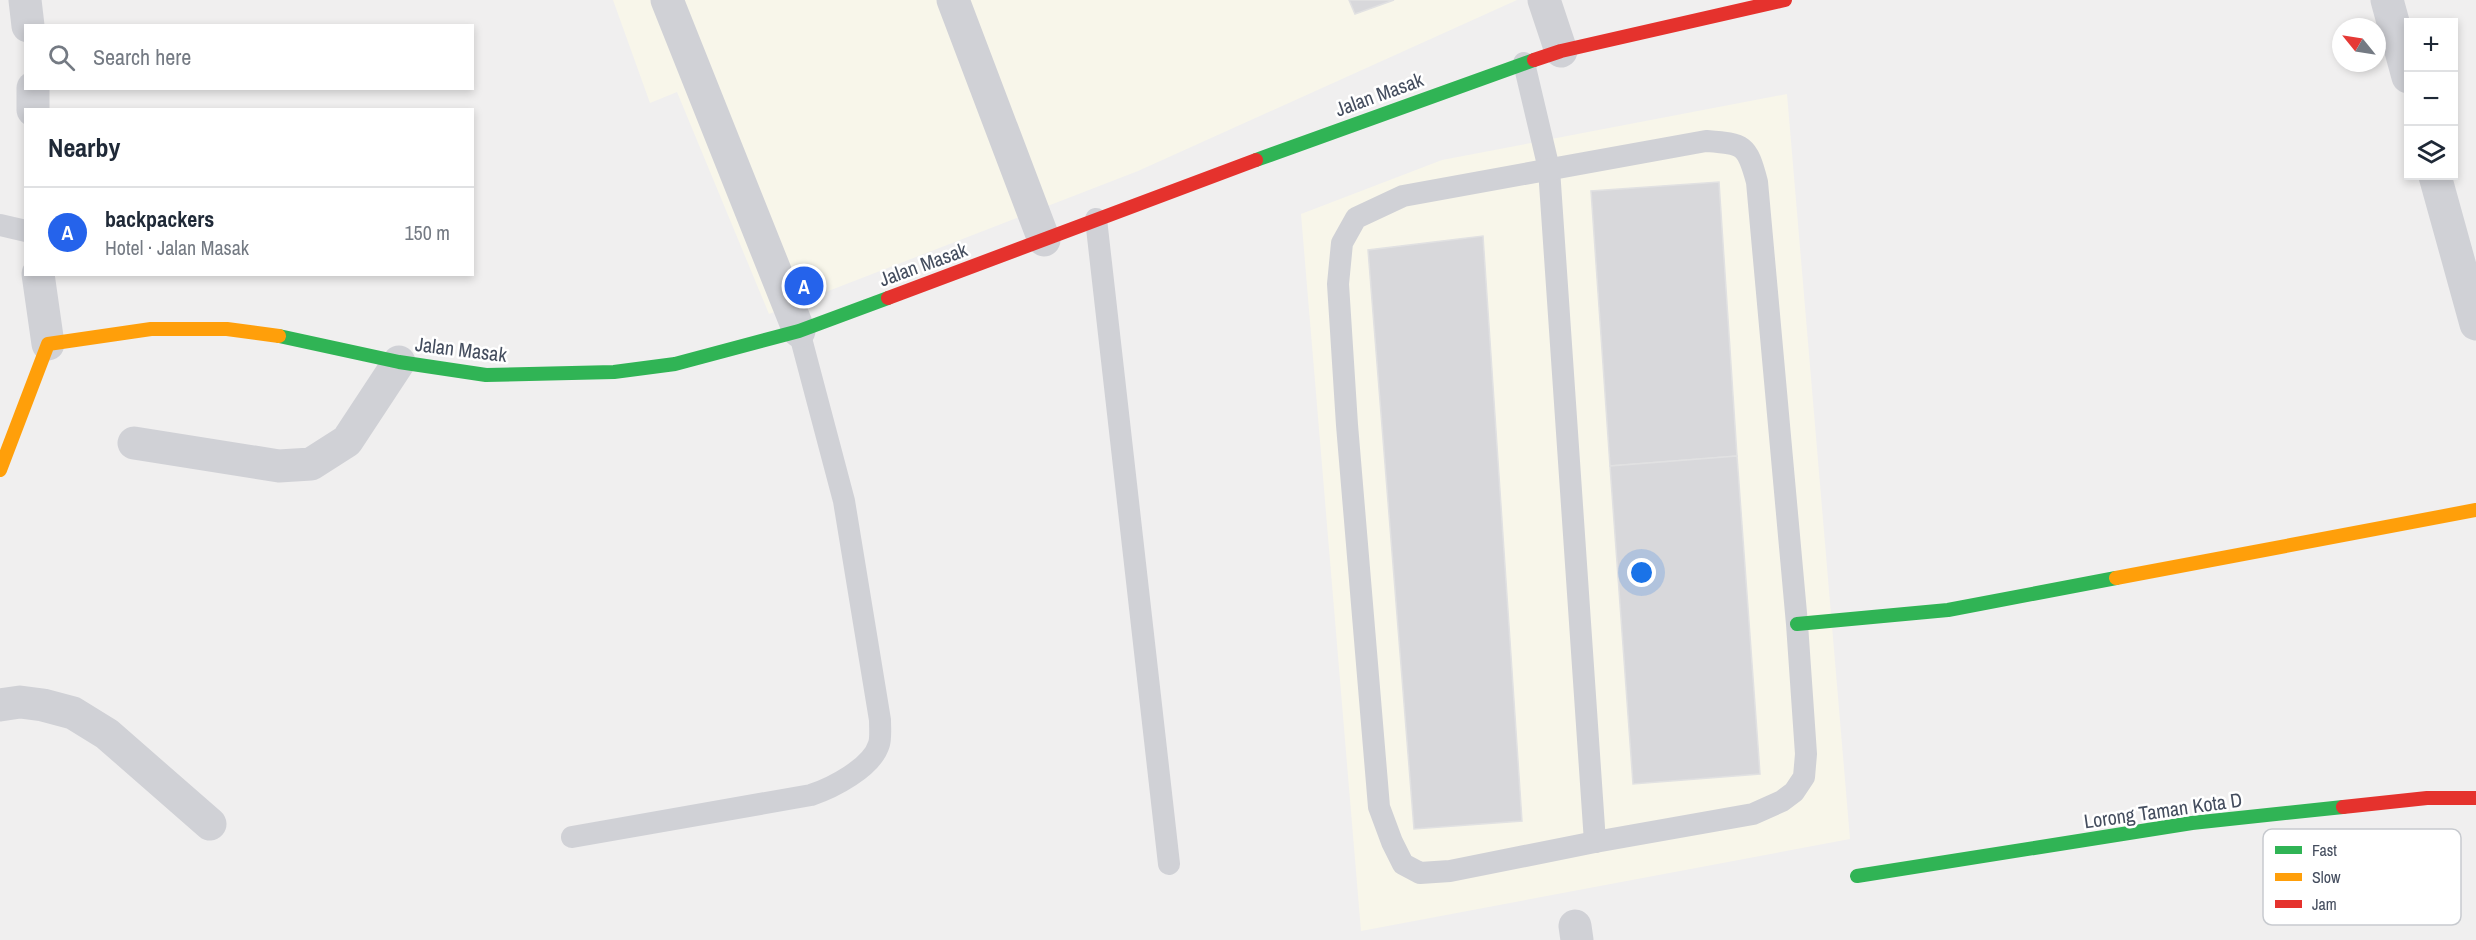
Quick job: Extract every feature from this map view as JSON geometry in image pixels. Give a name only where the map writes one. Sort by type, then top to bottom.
[{"type":"street","points":[[25,0],[28,24]]},
{"type":"street","points":[[667,0],[799,331]]},
{"type":"street","points":[[953,0],[1044,240]]},
{"type":"street","points":[[1544,0],[1561,51]]},
{"type":"street","name":"Jalan Masak","points":[[48,344],[152,329],[227,329],[282,337],[399,362],[486,375],[614,372],[675,363],[799,331],[1096,219],[1524,63],[1561,51],[1785,0]]},
{"type":"street","points":[[2387,0],[2408,72]]},
{"type":"street","points":[[33,90],[33,108]]},
{"type":"street","points":[[2436,180],[2476,324]]},
{"type":"street","points":[[0,470],[48,344],[38,276]]},
{"type":"street","points":[[134,444],[279,466],[311,464],[347,441],[399,362]]},
{"type":"street","points":[[1797,624],[1948,610],[2476,510]]},
{"type":"street","points":[[0,705],[31,703],[73,713],[107,734],[210,824]]},
{"type":"street","name":"Lorong Taman Kota D","points":[[1857,876],[2192,824],[2427,798],[2476,798]]},
{"type":"lane","points":[[1524,63],[1549,169],[1595,842]]},
{"type":"lane","points":[[1706,141],[1737,143],[1750,156],[1758,194],[1797,624],[1806,754],[1804,777],[1794,792],[1782,801],[1753,814],[1450,871],[1419,873],[1403,864],[1379,807],[1347,425],[1338,284],[1342,243],[1356,218],[1403,196],[1549,169],[1706,141]]},
{"type":"lane","points":[[1096,219],[1169,864]]},
{"type":"lane","points":[[0,225],[24,231]]},
{"type":"lane","points":[[572,837],[811,795],[833,787],[850,775],[867,762],[879,745],[880,720],[844,501],[799,331]]},
{"type":"shaded area","points":[[613,0],[1517,0],[1138,171],[769,314],[677,92],[650,103]]},
{"type":"shaded area","points":[[1787,94],[1850,839],[1361,931],[1301,214],[1442,160]]},
{"type":"building","points":[[1349,0],[1394,0],[1355,14]]},
{"type":"building","points":[[1719,182],[1737,456],[1610,466],[1591,191]]},
{"type":"building","points":[[1483,236],[1522,821],[1414,829],[1368,250]]},
{"type":"building","points":[[1737,456],[1760,774],[1633,784],[1610,466]]},
{"type":"traffic: fast","points":[[1256,160],[1534,60]]},
{"type":"traffic: fast","points":[[279,336],[399,362],[486,375],[614,372],[675,364],[799,331],[888,298]]},
{"type":"traffic: fast","points":[[1797,624],[1948,610],[2116,578]]},
{"type":"traffic: fast","points":[[1857,876],[2192,823],[2343,807]]},
{"type":"traffic: slow","points":[[0,470],[48,344],[151,329],[227,329],[279,336]]},
{"type":"traffic: slow","points":[[2116,578],[2476,510]]},
{"type":"traffic: jam","points":[[1534,60],[1561,51],[1785,0]]},
{"type":"traffic: jam","points":[[888,298],[1256,160]]},
{"type":"traffic: jam","points":[[2343,807],[2427,798],[2476,798]]},
{"type":"place","name":"backpackers","points":[[804,286]]}]
